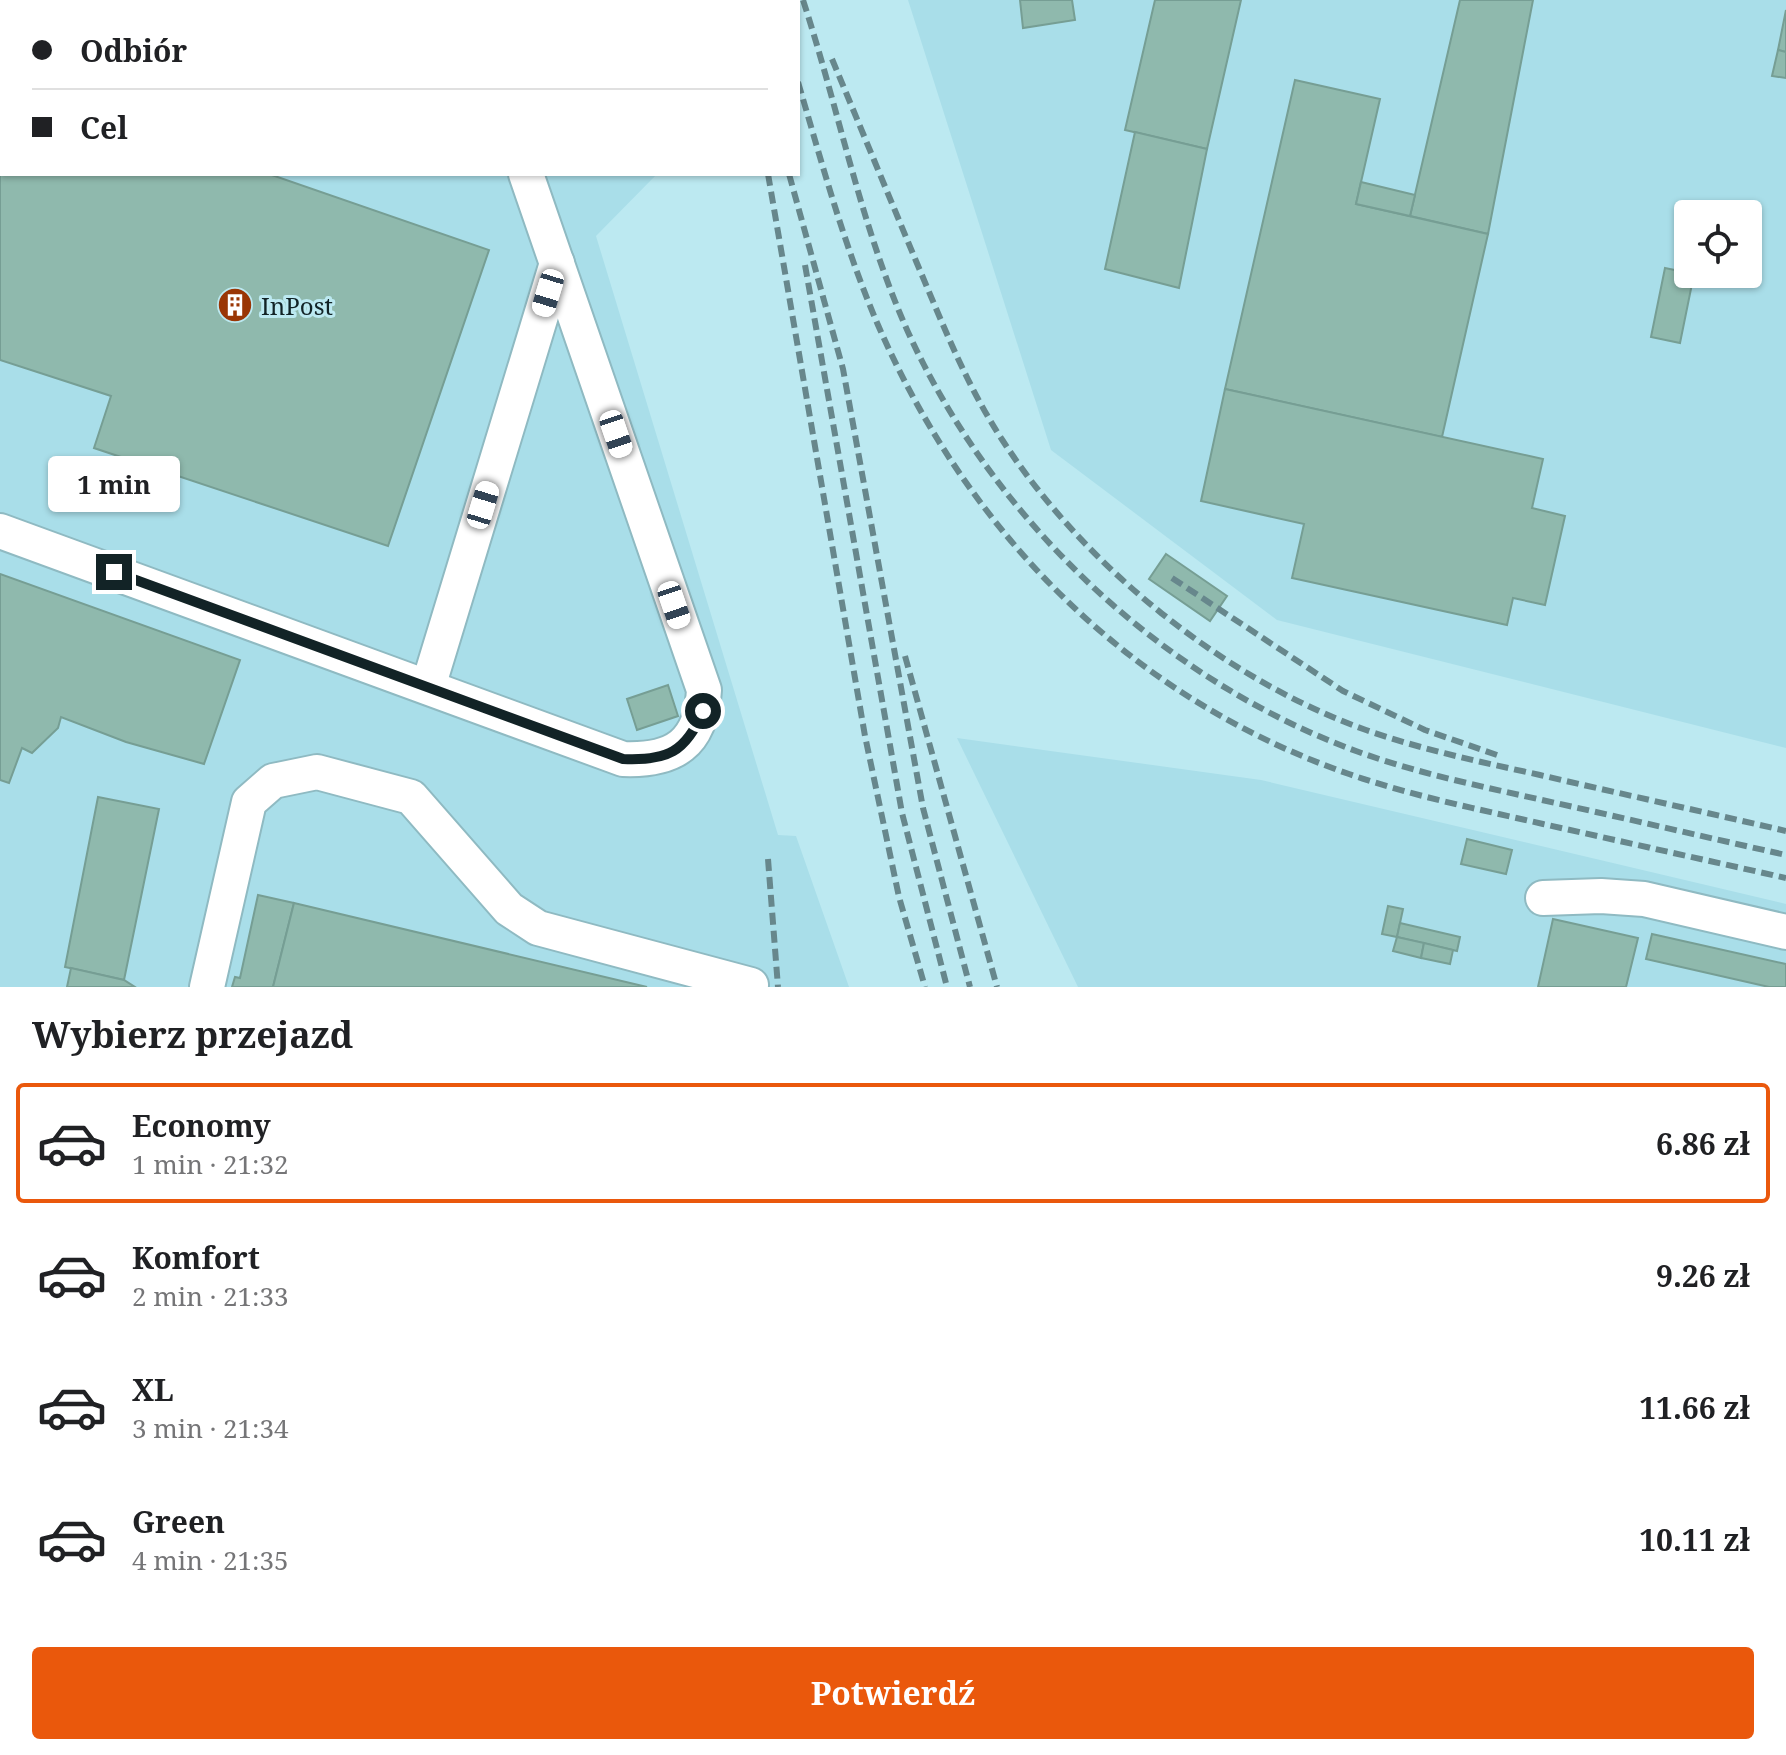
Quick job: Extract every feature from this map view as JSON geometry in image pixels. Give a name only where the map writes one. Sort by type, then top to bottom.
[{"type":"lane","points":[[0,531],[623,759],[651,760],[671,753],[692,737],[703,711],[704,690],[527,176]]},
{"type":"lane","points":[[428,687],[557,263]]},
{"type":"lane","points":[[207,987],[249,802],[273,781],[317,772],[411,797],[509,909],[538,928],[751,985]]},
{"type":"lane","points":[[1543,898],[1601,896],[1644,899],[1786,932]]},
{"type":"shaded area","points":[[908,0],[1786,0],[1786,748],[1277,620],[1051,450]]},
{"type":"shaded area","points":[[0,176],[655,176],[596,236],[778,835],[796,836],[849,987],[0,987]]},
{"type":"shaded area","points":[[957,738],[1261,780],[1786,904],[1786,987],[1078,987]]},
{"type":"building","points":[[1020,0],[1072,0],[1075,20],[1023,28]]},
{"type":"building","points":[[1155,0],[1241,0],[1207,149],[1125,130]]},
{"type":"building","points":[[1460,0],[1533,0],[1488,234],[1410,216]]},
{"type":"building","points":[[1786,10],[1786,52],[1778,50]]},
{"type":"building","points":[[1778,50],[1786,52],[1786,78],[1772,76]]},
{"type":"building","points":[[1295,80],[1380,99],[1356,204],[1488,234],[1442,437],[1225,389]]},
{"type":"building","points":[[1135,132],[1207,149],[1179,288],[1105,269]]},
{"type":"building","name":"InPost","points":[[0,176],[275,176],[489,250],[388,546],[94,448],[111,396],[0,360]]},
{"type":"building","points":[[1361,182],[1415,195],[1410,216],[1356,204]]},
{"type":"building","points":[[1665,268],[1674,270],[1674,288],[1691,288],[1680,343],[1651,337]]},
{"type":"building","points":[[1225,389],[1543,459],[1532,508],[1565,516],[1545,605],[1513,598],[1507,625],[1292,578],[1304,524],[1201,501]]},
{"type":"building","points":[[1166,554],[1227,596],[1210,621],[1149,579]]},
{"type":"building","points":[[0,574],[240,660],[204,764],[126,742],[61,717],[58,728],[32,753],[22,748],[9,783],[0,780]]},
{"type":"building","points":[[668,685],[678,716],[637,730],[627,699]]},
{"type":"building","points":[[98,797],[159,809],[124,980],[65,967]]},
{"type":"building","points":[[1467,839],[1512,850],[1506,874],[1461,864]]},
{"type":"building","points":[[258,895],[294,903],[273,987],[232,987],[235,977],[240,978]]},
{"type":"building","points":[[294,903],[647,987],[273,987]]},
{"type":"building","points":[[1388,906],[1403,909],[1397,937],[1382,934]]},
{"type":"building","points":[[1553,919],[1638,938],[1626,987],[1538,987]]},
{"type":"building","points":[[1400,923],[1460,937],[1457,951],[1397,937]]},
{"type":"building","points":[[1652,934],[1786,964],[1786,987],[1769,987],[1646,959]]},
{"type":"building","points":[[1397,937],[1424,943],[1421,958],[1393,951]]},
{"type":"building","points":[[1424,943],[1453,950],[1450,964],[1421,958]]},
{"type":"building","points":[[71,968],[124,980],[135,987],[67,987]]},
{"type":"railway","points":[[803,0],[856,186],[886,278],[924,365],[961,429],[1003,489],[1052,545],[1105,598],[1162,645],[1224,687],[1289,722],[1356,751],[1448,778],[1786,855]]},
{"type":"railway","points":[[832,59],[945,330],[990,420],[1036,487],[1074,532],[1162,614],[1261,681],[1313,708],[1366,730],[1452,755],[1786,831]]},
{"type":"railway","points":[[800,89],[855,265],[878,325],[915,401],[959,473],[1009,539],[1066,599],[1128,654],[1196,701],[1270,741],[1349,774],[1445,802],[1786,878]]},
{"type":"railway","points":[[768,176],[865,736],[899,897],[925,987]]},
{"type":"railway","points":[[790,176],[843,369],[923,808],[970,987]]},
{"type":"railway","points":[[805,265],[902,813],[947,987]]},
{"type":"railway","points":[[1172,578],[1343,691],[1425,730],[1497,755]]},
{"type":"railway","points":[[905,656],[997,987]]},
{"type":"railway","points":[[768,859],[778,987]]},
{"type":"place","name":"InPost","points":[[235,305]]},
{"type":"route","points":[[114,572],[623,759],[651,760],[671,753],[692,737],[703,711]]}]
